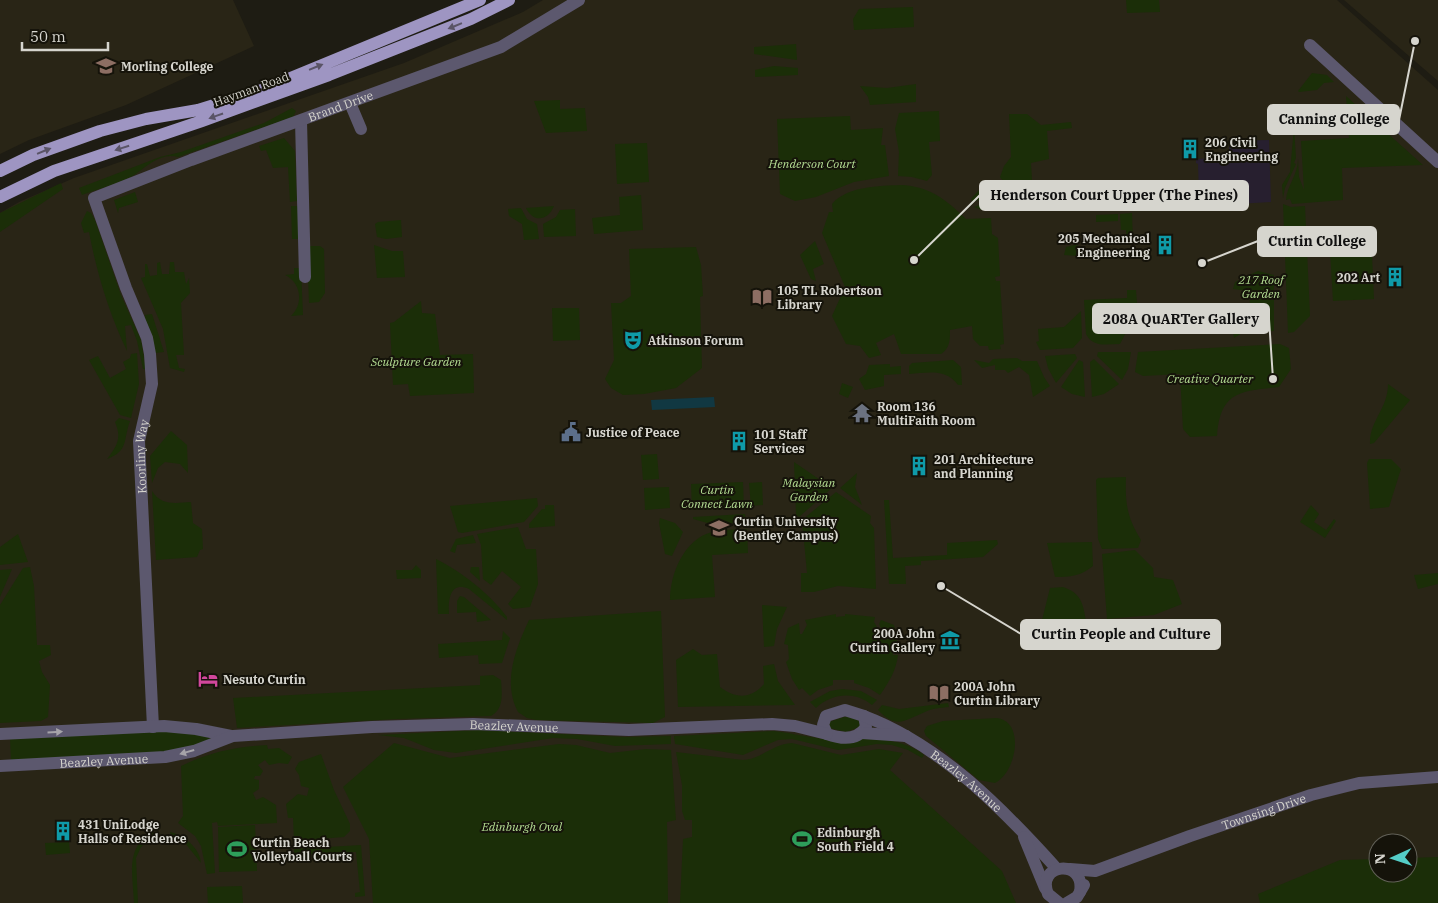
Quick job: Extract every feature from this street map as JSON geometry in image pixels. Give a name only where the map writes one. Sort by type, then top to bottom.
[{"type":"main road","name":"Hayman Road","points":[[0,171],[33,155],[100,131],[146,119],[198,110],[259,91],[480,0]]},
{"type":"main road","name":"Hayman Road","points":[[0,197],[54,171],[279,94],[463,22],[501,2]]},
{"type":"street","name":"Brand Drive","points":[[94,198],[191,160],[502,47],[579,0]]},
{"type":"street","points":[[1310,45],[1438,162]]},
{"type":"street","points":[[350,103],[360,129]]},
{"type":"street","points":[[301,121],[305,277]]},
{"type":"street","name":"Koorliny Way","points":[[94,198],[126,288],[144,331],[150,354],[152,384],[139,441],[153,727]]},
{"type":"street","name":"Beazley Avenue","points":[[795,726],[845,710],[893,727],[911,737],[957,772],[1020,828],[1063,869],[1080,881],[1067,900],[1046,890],[1020,828]]},
{"type":"street","points":[[826,716],[823,725],[827,734]]},
{"type":"street","points":[[862,733],[866,727],[864,716]]},
{"type":"street","name":"Beazley Avenue","points":[[0,734],[184,727],[233,736],[454,724],[629,730],[762,724],[795,726],[847,738],[862,733],[911,737]]},
{"type":"street","name":"Beazley Avenue","points":[[0,766],[165,757],[189,752],[233,736]]},
{"type":"street","name":"Townsing Drive","points":[[1063,869],[1095,871],[1311,795],[1359,783],[1438,777]]},
{"type":"street","points":[[1046,890],[1049,875],[1063,869]]},
{"type":"street","points":[[1067,900],[1095,871]]},
{"type":"shaded area","name":"Morling College","points":[[0,0],[233,0],[254,46],[126,105],[29,140],[0,154]]},
{"type":"shaded area","name":"Curtin University (Bentley Campus)","points":[[543,0],[1337,0],[1438,90],[1438,903],[0,903],[0,213],[19,202],[74,178],[404,63],[523,12]]},
{"type":"shaded area","points":[[1344,0],[1438,0],[1438,81]]},
{"type":"shaded area","points":[[1269,140],[1271,202],[1186,207],[1185,195],[1199,194],[1198,164],[1196,159],[1229,157],[1229,141]]},
{"type":"green space","points":[[1126,0],[1159,0],[1160,12],[1127,13]]},
{"type":"green space","points":[[913,7],[914,27],[854,30],[853,19],[859,9]]},
{"type":"green space","points":[[796,44],[797,60],[754,54],[754,47]]},
{"type":"green space","points":[[774,66],[798,68],[798,75],[755,77],[755,70]]},
{"type":"green space","points":[[1312,73],[1327,75],[1334,82],[1324,83],[1317,90],[1299,92]]},
{"type":"green space","points":[[916,84],[916,102],[870,105],[868,97],[860,86],[887,88]]},
{"type":"green space","points":[[1346,96],[1423,165],[1342,168],[1343,200],[1292,204],[1290,199],[1286,200],[1298,165],[1298,159],[1299,177],[1304,190],[1301,141],[1349,138]]},
{"type":"green space","points":[[560,100],[560,109],[585,108],[587,131],[546,133],[534,101]]},
{"type":"green space","points":[[292,108],[296,111],[293,117],[178,157],[166,156],[151,163],[133,176],[82,195],[79,188],[160,157],[181,152],[264,123]]},
{"type":"green space","points":[[939,111],[940,141],[929,142],[932,175],[927,181],[898,176],[899,152],[895,129],[899,113]]},
{"type":"green space","points":[[1009,114],[1027,114],[1041,125],[1071,122],[1072,128],[1047,131],[1049,159],[1031,163],[1032,180],[1027,180],[1011,191],[1000,177],[1004,166],[1011,157]]},
{"type":"green space","name":"Henderson Court","points":[[850,116],[851,130],[883,128],[881,145],[885,145],[889,176],[854,182],[816,197],[795,201],[780,194],[777,119]]},
{"type":"green space","points":[[1294,127],[1296,158],[1294,163],[1296,164],[1285,188],[1283,198],[1282,185],[1290,172]]},
{"type":"green space","points":[[284,138],[295,151],[297,201],[290,202],[288,167],[273,168],[266,150],[261,151],[259,146]]},
{"type":"green space","points":[[647,143],[649,182],[617,184],[615,144]]},
{"type":"green space","points":[[986,182],[990,189],[986,197],[973,202],[971,199]]},
{"type":"green space","points":[[61,183],[63,189],[0,232],[0,213]]},
{"type":"green space","points":[[901,185],[920,188],[937,195],[966,219],[991,218],[992,234],[998,238],[1000,276],[995,277],[996,281],[1000,281],[1004,344],[1000,345],[1001,349],[989,350],[988,346],[980,346],[973,339],[972,326],[950,330],[948,346],[941,354],[901,354],[894,334],[876,343],[881,355],[869,358],[860,346],[846,344],[832,316],[845,287],[822,233],[829,212],[833,212],[832,204],[838,198],[855,190]]},
{"type":"green space","points":[[135,192],[138,202],[119,208],[118,213],[114,200]]},
{"type":"green space","points":[[641,195],[643,230],[594,234],[592,218],[620,215],[619,197]]},
{"type":"green space","points":[[991,197],[998,210],[982,210],[974,207],[985,203]]},
{"type":"green space","points":[[1283,204],[1291,207],[1305,206],[1310,316],[1294,332],[1288,333]]},
{"type":"green space","points":[[291,206],[298,206],[299,239],[292,239]]},
{"type":"green space","points":[[554,206],[548,215],[540,218],[532,216],[526,208]]},
{"type":"green space","points":[[521,208],[527,219],[537,224],[539,239],[524,240],[522,224],[509,216],[508,209]]},
{"type":"green space","points":[[575,209],[576,236],[544,237],[543,224],[556,217],[560,210]]},
{"type":"green space","points":[[87,211],[91,213],[95,220],[121,295],[141,340],[146,369],[143,369],[137,341],[131,325],[125,326],[127,351],[109,308],[89,232],[84,233],[81,223]]},
{"type":"green space","points":[[1132,213],[1133,243],[1127,243],[1126,230],[1121,230],[1120,214]]},
{"type":"green space","points":[[1118,214],[1118,221],[1096,222],[1096,215]]},
{"type":"green space","points":[[401,220],[402,237],[386,239],[377,237],[375,224],[378,222]]},
{"type":"green space","points":[[1371,232],[1374,299],[1333,301],[1329,234]]},
{"type":"green space","points":[[815,241],[824,264],[813,269],[816,281],[811,279],[800,255]]},
{"type":"green space","points":[[1078,244],[1076,250],[1078,256],[1064,255],[1066,247]]},
{"type":"green space","points":[[374,245],[392,251],[403,251],[405,277],[377,278]]},
{"type":"green space","points":[[307,246],[320,246],[324,249],[325,293],[319,302],[309,303]]},
{"type":"green space","points":[[696,247],[701,265],[703,296],[700,297],[702,368],[676,388],[644,394],[623,395],[611,388],[605,379],[614,360],[611,303],[621,303],[631,296],[629,249]]},
{"type":"green space","points":[[160,262],[162,274],[169,274],[170,262],[174,262],[175,272],[184,272],[186,284],[189,278],[190,293],[181,303],[184,355],[176,355],[179,368],[185,369],[184,372],[170,368],[163,329],[141,278],[145,277],[145,264],[147,264],[150,276],[157,275],[157,263]]},
{"type":"green space","points":[[294,268],[301,268],[303,315],[291,316],[298,306],[299,294],[295,283],[285,275],[294,274]]},
{"type":"green space","name":"217 Roof Garden","points":[[1258,271],[1274,275],[1274,331],[1252,332],[1249,291],[1233,289],[1235,282]]},
{"type":"green space","points":[[1127,290],[1136,290],[1137,303],[1131,313],[1132,321],[1120,344],[1101,344],[1092,341],[1086,334],[1084,300],[1127,298]]},
{"type":"green space","name":"Sculpture Garden","points":[[421,301],[422,313],[435,314],[440,355],[473,354],[474,393],[410,396],[408,384],[393,385],[390,323]]},
{"type":"green space","points":[[552,308],[579,308],[580,340],[553,341]]},
{"type":"green space","points":[[1081,311],[1082,338],[1073,348],[1040,350],[1036,342],[1039,341],[1038,329],[1064,327]]},
{"type":"green space","points":[[152,314],[164,352],[155,353],[145,319],[145,315]]},
{"type":"green space","points":[[1234,316],[1242,325],[1242,333],[1234,338],[1231,319]]},
{"type":"green space","name":"Creative Quarter","points":[[1280,344],[1289,348],[1291,369],[1279,387],[1243,392],[1235,396],[1223,410],[1217,436],[1190,437],[1183,429],[1180,374],[1143,376],[1135,372],[1138,352]]},
{"type":"green space","points":[[1098,352],[1131,352],[1128,369],[1122,380],[1097,356]]},
{"type":"green space","points":[[137,353],[139,384],[131,418],[120,415],[89,360],[98,356],[110,378],[126,369],[123,362],[130,358],[131,354]]},
{"type":"green space","points":[[1075,354],[1077,358],[1056,383],[1048,368],[1045,356]]},
{"type":"green space","points":[[1017,358],[1022,361],[1037,361],[1050,386],[1033,397],[1029,375],[1019,367],[1008,373],[1005,370],[995,370],[995,365],[982,368],[974,360],[989,363],[993,359]]},
{"type":"green space","points":[[1094,359],[1119,384],[1104,394],[1092,397],[1090,362]]},
{"type":"green space","points":[[953,360],[961,367],[962,385],[958,385],[948,376],[942,374],[909,374],[909,366],[912,363]]},
{"type":"green space","points":[[1079,360],[1083,362],[1085,397],[1072,394],[1061,387]]},
{"type":"green space","points":[[890,364],[890,367],[901,366],[901,374],[884,375],[884,386],[865,390],[859,379],[866,374],[869,365]]},
{"type":"green space","points":[[842,383],[853,387],[848,398],[839,394]]},
{"type":"green space","points":[[1388,384],[1410,400],[1374,443],[1370,444],[1372,428],[1385,401]]},
{"type":"green space","points":[[119,418],[130,421],[124,444],[119,452],[107,459],[117,442],[118,433],[115,422]]},
{"type":"green space","points":[[171,431],[187,445],[188,473],[180,464],[165,462],[158,468],[152,483],[150,456]]},
{"type":"green space","points":[[657,454],[659,479],[643,480],[641,455]]},
{"type":"green space","points":[[1369,459],[1391,459],[1401,469],[1389,507],[1370,509],[1367,463]]},
{"type":"green space","name":"Malaysian Garden","points":[[794,462],[832,488],[799,517],[796,515]]},
{"type":"green space","points":[[857,473],[855,487],[862,505],[840,488]]},
{"type":"green space","points":[[1126,477],[1128,510],[1141,540],[1138,548],[1102,549],[1098,539],[1096,480],[1098,478]]},
{"type":"green space","name":"Curtin Connect Lawn","points":[[743,482],[744,508],[692,510],[691,484]]},
{"type":"green space","points":[[762,482],[763,505],[751,506],[749,483]]},
{"type":"green space","points":[[669,487],[670,508],[645,510],[644,488]]},
{"type":"green space","points":[[152,491],[164,501],[174,503],[191,502],[193,523],[202,529],[203,549],[200,550],[197,557],[156,560]]},
{"type":"green space","points":[[836,492],[871,516],[870,523],[874,528],[876,589],[838,586],[814,592],[801,592],[801,573],[807,573],[802,520]]},
{"type":"green space","points":[[537,498],[538,506],[524,522],[462,533],[458,532],[450,506]]},
{"type":"green space","points":[[884,500],[889,500],[893,558],[947,555],[947,543],[997,540],[998,544],[983,557],[921,561],[921,565],[905,566],[906,584],[889,584]]},
{"type":"green space","points":[[545,505],[554,505],[555,526],[529,528],[529,524],[542,509],[545,509]]},
{"type":"green space","points":[[1311,505],[1319,514],[1314,522],[1326,530],[1334,519],[1336,521],[1325,538],[1300,522]]},
{"type":"green space","points":[[745,514],[746,523],[711,524],[693,519],[693,517]]},
{"type":"green space","points":[[660,518],[675,523],[683,532],[672,556],[665,554],[659,523]]},
{"type":"green space","points":[[518,527],[526,549],[536,549],[538,584],[530,607],[513,609],[508,604],[521,587],[502,571],[491,585],[483,579],[481,545],[477,534]]},
{"type":"green space","points":[[747,529],[748,553],[712,555],[715,597],[670,600],[676,569],[686,550],[694,542],[712,532]]},
{"type":"green space","points":[[18,534],[28,562],[0,565],[0,547]]},
{"type":"green space","points":[[473,535],[476,543],[457,545],[455,553],[450,551],[456,539]]},
{"type":"green space","points":[[1092,542],[1093,566],[1075,575],[1055,577],[1047,543]]},
{"type":"green space","points":[[1135,550],[1153,568],[1154,577],[1173,580],[1182,604],[1154,615],[1107,619],[1102,554]]},
{"type":"green space","points":[[436,559],[465,577],[484,592],[500,608],[507,617],[507,620],[469,589],[463,587],[451,593],[449,614],[438,614]]},
{"type":"green space","points":[[416,565],[421,570],[421,578],[397,579],[396,570],[412,570]]},
{"type":"green space","points":[[30,567],[34,586],[37,645],[50,645],[51,655],[39,661],[42,672],[50,685],[48,717],[41,721],[0,723],[0,605],[23,568]]},
{"type":"green space","points":[[471,567],[479,567],[480,581],[470,572]]},
{"type":"green space","points":[[12,569],[0,597],[0,570]]},
{"type":"green space","points":[[1438,573],[1438,584],[1418,589],[1414,575]]},
{"type":"green space","points":[[1063,587],[1074,592],[1080,600],[1086,621],[1041,624],[1050,588]]},
{"type":"green space","points":[[460,596],[464,597],[491,620],[477,622],[476,612],[457,613],[457,601]]},
{"type":"green space","points":[[762,605],[787,607],[777,629],[774,646],[764,647]]},
{"type":"green space","points":[[661,611],[665,717],[653,723],[536,720],[527,718],[518,712],[513,701],[511,677],[516,654],[529,620]]},
{"type":"green space","points":[[836,614],[836,617],[845,616],[845,614],[875,617],[874,622],[880,632],[882,630],[879,624],[881,620],[894,625],[897,641],[893,642],[893,655],[898,655],[896,666],[880,695],[869,688],[854,683],[854,680],[833,680],[833,685],[818,690],[810,696],[802,688],[799,690],[792,679],[786,662],[789,659],[788,645],[784,644],[788,628],[799,623],[800,634],[802,634],[807,625],[805,620]]},
{"type":"green space","points":[[503,631],[510,638],[502,663],[479,664],[478,655],[439,658],[438,644],[502,640]]},
{"type":"green space","points":[[693,649],[702,655],[717,654],[720,687],[732,694],[749,695],[759,689],[764,684],[763,666],[774,664],[778,681],[795,705],[678,707],[676,660]]},
{"type":"green space","points":[[493,675],[501,680],[502,696],[498,709],[491,716],[237,728],[233,698],[480,685],[480,676]]},
{"type":"green space","points":[[842,689],[861,691],[877,700],[872,705],[858,697],[836,697],[829,699],[816,708],[810,702],[830,691]]},
{"type":"green space","points":[[948,703],[949,707],[936,708],[901,722],[891,720],[878,710],[882,705],[899,709]]},
{"type":"green space","points":[[844,717],[851,717],[861,722],[859,727],[846,732],[830,728],[829,722]]},
{"type":"green space","points":[[997,718],[1006,722],[1012,728],[1015,748],[1013,759],[1008,769],[1002,778],[995,783],[979,780],[926,736],[924,731],[927,726],[943,721]]},
{"type":"green space","points":[[479,730],[625,737],[671,736],[671,744],[615,746],[577,739],[553,738],[456,753],[434,750],[404,738],[378,735]]},
{"type":"green space","points":[[189,731],[213,739],[178,752],[11,762],[10,737]]},
{"type":"green space","points":[[774,731],[825,739],[891,741],[914,748],[924,755],[922,758],[908,750],[892,745],[877,744],[838,750],[792,739],[778,740],[743,755],[675,744],[674,736]]},
{"type":"green space","name":"Edinburgh Oval","points":[[394,743],[450,758],[559,744],[576,745],[610,753],[646,749],[671,750],[676,820],[667,822],[668,903],[373,903],[369,839],[343,787]]},
{"type":"green space","points":[[792,743],[841,755],[879,749],[903,753],[890,770],[1002,871],[1016,903],[680,903],[683,839],[692,837],[692,820],[685,820],[682,811],[682,785],[676,752],[743,760]]},
{"type":"green space","points":[[267,745],[268,749],[279,748],[292,757],[288,764],[269,765],[265,760],[258,765],[263,771],[260,776],[255,776],[254,779],[259,780],[259,789],[253,793],[256,800],[263,797],[276,805],[277,823],[218,826],[217,822],[212,823],[215,873],[207,874],[201,846],[195,836],[178,823],[183,816],[181,766],[223,751]]},
{"type":"green space","points":[[321,754],[334,790],[350,824],[350,831],[344,837],[294,841],[293,818],[288,818],[286,804],[298,794],[307,796],[309,788],[301,786],[299,775],[295,769],[299,762]]},
{"type":"green space","name":"Curtin Beach Volleyball Courts","points":[[255,825],[257,871],[219,872],[218,827]]},
{"type":"green space","points":[[155,832],[157,834],[141,847],[136,858],[138,903],[134,903],[132,862],[134,853],[138,844],[145,837]]},
{"type":"green space","points":[[170,832],[186,839],[194,847],[198,852],[201,863],[185,843],[171,836]]},
{"type":"green space","points":[[69,842],[70,853],[46,855],[45,843]]},
{"type":"green space","points":[[361,845],[365,896],[355,897],[355,893],[360,892],[356,852],[294,855],[294,849]]},
{"type":"green space","points":[[1438,857],[1438,903],[1260,903],[1258,894],[1340,860],[1368,859],[1368,883],[1418,883],[1418,858]]},
{"type":"green space","points":[[242,886],[243,903],[208,903],[207,887]]},
{"type":"water","points":[[714,397],[715,407],[652,410],[651,400]]},
{"type":"place","name":"Canning College","points":[[1415,41]]},
{"type":"place","name":"Morling College","points":[[106,66]]},
{"type":"place","name":"206 Civil Engineering","points":[[1190,149]]},
{"type":"place","name":"205 Mechanical Engineering","points":[[1165,245]]},
{"type":"place","name":"Henderson Court Upper (The Pines)","points":[[914,260]]},
{"type":"place","name":"Curtin College","points":[[1202,263]]},
{"type":"place","name":"202 Art","points":[[1395,277]]},
{"type":"place","name":"105 TL Robertson Library","points":[[762,297]]},
{"type":"place","name":"Atkinson Forum","points":[[633,340]]},
{"type":"place","name":"208A QuARTer Gallery","points":[[1273,379]]},
{"type":"place","name":"Room 136 MultiFaith Room","points":[[862,413]]},
{"type":"place","name":"Justice of Peace","points":[[571,432]]},
{"type":"place","name":"101 Staff Services","points":[[739,441]]},
{"type":"place","name":"201 Architecture and Planning","points":[[919,466]]},
{"type":"place","name":"Curtin University (Bentley Campus)","points":[[719,528]]},
{"type":"place","name":"Curtin People and Culture","points":[[941,586]]},
{"type":"place","name":"200A John Curtin Gallery","points":[[950,640]]},
{"type":"place","name":"Nesuto Curtin","points":[[208,679]]},
{"type":"place","name":"200A John Curtin Library","points":[[939,693]]},
{"type":"place","name":"431 UniLodge Halls of Residence","points":[[63,831]]},
{"type":"place","name":"Edinburgh South Field 4","points":[[802,839]]},
{"type":"place","name":"Curtin Beach Volleyball Courts","points":[[237,849]]}]
